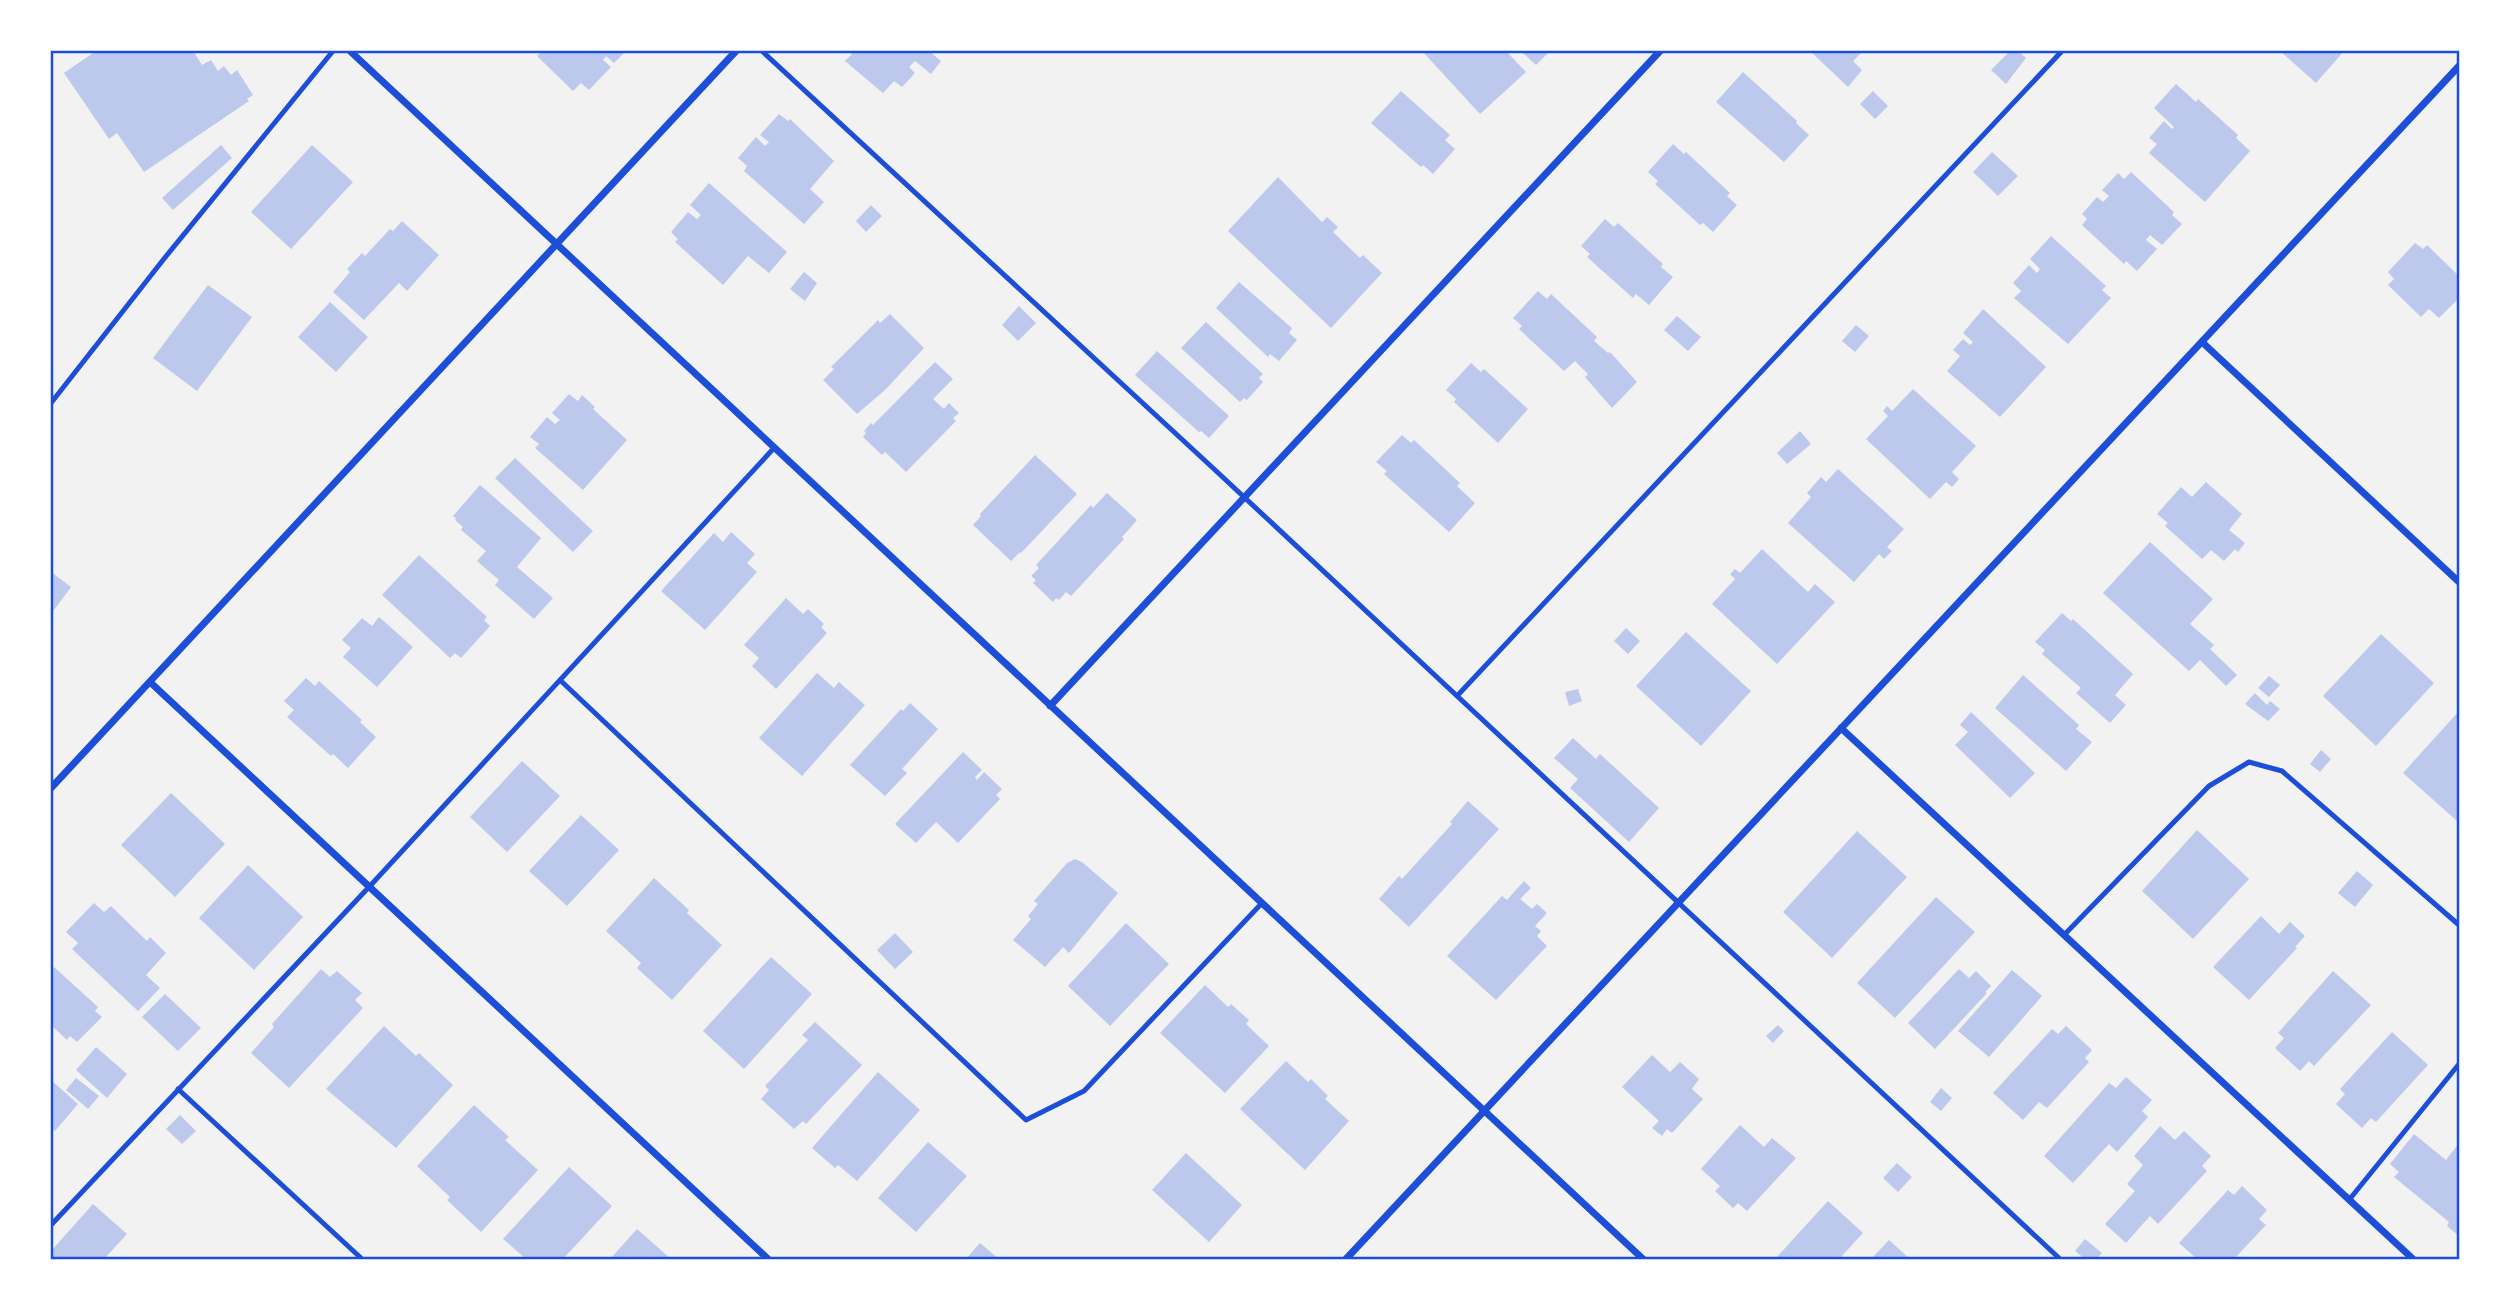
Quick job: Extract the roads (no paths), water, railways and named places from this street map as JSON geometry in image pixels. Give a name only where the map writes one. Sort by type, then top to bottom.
[{"type":"street","points":[[350,51],[1643,1259]]},
{"type":"street","points":[[51,788],[736,51]]},
{"type":"street","points":[[1050,706],[1660,51]]},
{"type":"street","points":[[1346,1259],[2459,66]]},
{"type":"street","points":[[2202,342],[2459,582]]},
{"type":"street","points":[[150,682],[768,1259]]},
{"type":"street","points":[[1841,728],[2413,1259]]},
{"type":"lane","points":[[51,403],[333,51]]},
{"type":"lane","points":[[762,51],[1245,497],[2060,1259]]},
{"type":"lane","points":[[1457,696],[2062,51]]},
{"type":"lane","points":[[51,1225],[369,887],[774,448]]},
{"type":"lane","points":[[560,680],[1026,1120],[1084,1091],[1262,903]]},
{"type":"lane","points":[[2064,935],[2209,786],[2249,762],[2282,771],[2459,925]]},
{"type":"lane","points":[[2349,1200],[2459,1064]]},
{"type":"lane","points":[[178,1090],[362,1259]]}]
